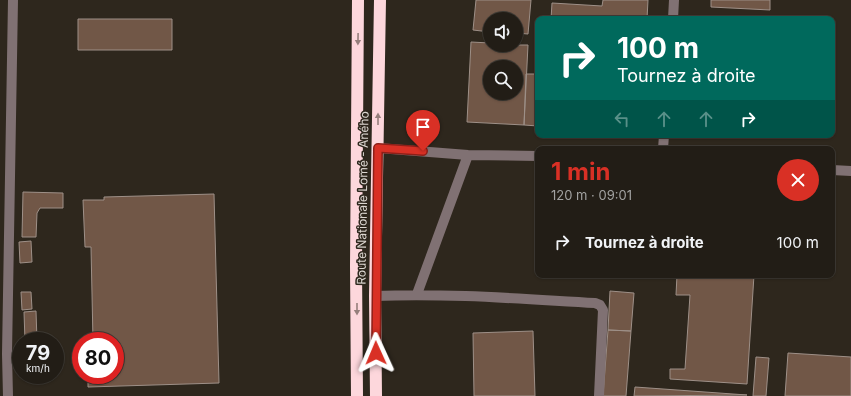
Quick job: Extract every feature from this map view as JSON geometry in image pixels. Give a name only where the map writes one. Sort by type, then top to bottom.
[{"type":"highway","name":"Route Nationale Lomé - Aného","points":[[357,396],[356,258],[358,0]]},
{"type":"highway","name":"Route Nationale Lomé - Aného","points":[[376,396],[375,296],[380,0]]},
{"type":"lane","points":[[8,396],[7,354],[13,0]]},
{"type":"lane","points":[[673,16],[674,0]]},
{"type":"lane","points":[[378,148],[468,155],[535,156]]},
{"type":"lane","points":[[417,294],[468,155]]},
{"type":"lane","points":[[835,170],[851,171]]},
{"type":"lane","points":[[375,296],[417,294],[595,303],[603,310],[599,396]]},
{"type":"building","points":[[476,0],[531,0],[528,34],[523,34],[523,12],[483,12],[483,31],[473,30]]},
{"type":"building","points":[[603,0],[648,0],[647,16],[551,16],[552,3],[602,6]]},
{"type":"building","points":[[711,0],[770,0],[770,10],[711,7]]},
{"type":"building","points":[[78,19],[172,19],[172,50],[78,50]]},
{"type":"building","points":[[471,42],[483,43],[483,52],[523,52],[523,45],[528,45],[524,125],[467,122]]},
{"type":"building","points":[[526,74],[535,74],[535,126],[524,125]]},
{"type":"building","points":[[23,192],[63,193],[63,208],[40,208],[37,213],[36,237],[22,237]]},
{"type":"building","points":[[214,194],[219,383],[88,387],[88,384],[124,384],[124,332],[93,332],[91,247],[85,247],[83,200],[104,200],[104,197]]},
{"type":"building","points":[[31,241],[32,262],[20,263],[19,242]]},
{"type":"building","points":[[677,278],[754,278],[747,384],[670,379],[670,369],[685,369],[690,295],[676,295]]},
{"type":"building","points":[[610,291],[634,293],[631,331],[608,330]]},
{"type":"building","points":[[21,292],[31,292],[32,309],[22,310]]},
{"type":"building","points":[[36,311],[37,332],[25,332],[24,312]]},
{"type":"building","points":[[608,330],[631,331],[626,396],[603,396]]},
{"type":"building","points":[[533,331],[535,396],[474,396],[473,333]]},
{"type":"building","points":[[788,353],[851,357],[851,396],[785,396]]},
{"type":"building","points":[[756,357],[769,358],[766,396],[753,396]]},
{"type":"building","points":[[635,387],[747,395],[634,396]]},
{"type":"route","points":[[376,353],[375,296],[378,148],[423,151]]}]
